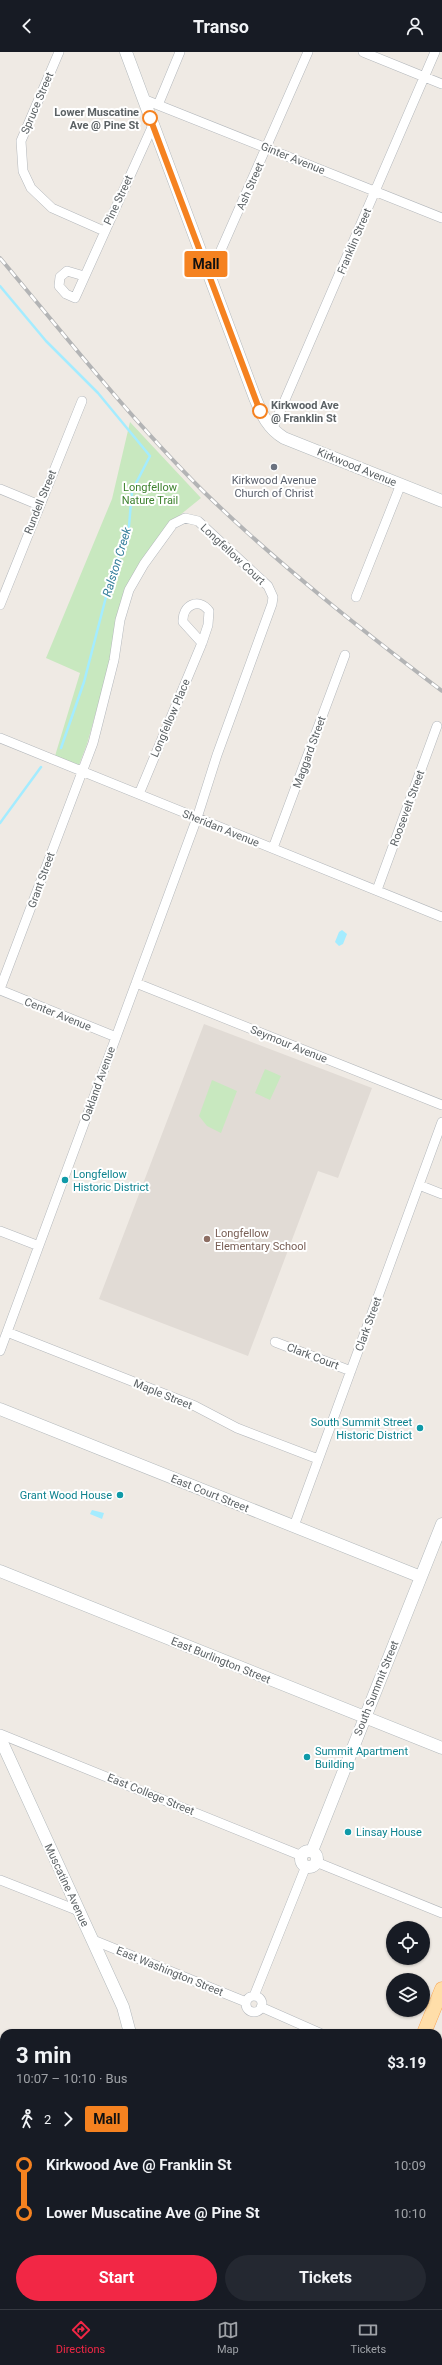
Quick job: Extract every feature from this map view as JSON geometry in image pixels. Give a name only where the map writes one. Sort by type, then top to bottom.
[{"type":"main road","points":[[426,2029],[442,1989]]},
{"type":"street","name":"Spruce Street","points":[[59,52],[21,141],[23,171],[31,188],[52,208],[104,231]]},
{"type":"street","points":[[126,52],[255,398],[272,430]]},
{"type":"street","points":[[158,105],[180,52]]},
{"type":"street","name":"Ash Street","points":[[210,276],[308,52]]},
{"type":"street","points":[[363,52],[442,84]]},
{"type":"street","name":"Franklin Street","points":[[272,430],[435,52]]},
{"type":"street","name":"Ginter Avenue","points":[[143,99],[442,218]]},
{"type":"street","name":"Pine Street","points":[[84,276],[152,125]]},
{"type":"street","name":"Rundell Street","points":[[0,605],[82,401]]},
{"type":"street","name":"Kirkwood Avenue","points":[[272,430],[284,438],[442,501]]},
{"type":"street","points":[[356,597],[401,484]]},
{"type":"street","points":[[0,489],[39,505]]},
{"type":"street","name":"Longfellow Court","points":[[82,771],[93,743],[114,660],[120,620],[129,590],[144,564],[173,524],[185,518],[198,521],[268,586],[273,597],[217,755],[197,818]]},
{"type":"street","name":"Longfellow Place","points":[[139,794],[202,643]]},
{"type":"street","name":"Maggard Street","points":[[273,848],[344,655]]},
{"type":"street","name":"Roosevelt Street","points":[[377,890],[437,726]]},
{"type":"street","name":"Sheridan Avenue","points":[[0,738],[442,917]]},
{"type":"street","name":"Grant Street","points":[[0,990],[82,771]]},
{"type":"street","name":"Oakland Avenue","points":[[0,1351],[197,818]]},
{"type":"street","name":"Seymour Avenue","points":[[136,983],[442,1105]]},
{"type":"street","name":"Center Avenue","points":[[0,990],[116,1037]]},
{"type":"street","name":"Clark Street","points":[[294,1526],[442,1122]]},
{"type":"street","points":[[419,1185],[442,1194]]},
{"type":"street","points":[[0,1231],[38,1246]]},
{"type":"street","name":"Maple Street","points":[[7,1332],[195,1406],[237,1428],[318,1459]]},
{"type":"street","name":"Clark Court","points":[[275,1342],[351,1371]]},
{"type":"street","name":"East Court Street","points":[[0,1409],[421,1577]]},
{"type":"street","name":"South Summit Street","points":[[254,1996],[442,1524]]},
{"type":"street","name":"East Burlington Street","points":[[0,1571],[442,1748]]},
{"type":"street","name":"East College Street","points":[[0,1734],[442,1912]]},
{"type":"street","name":"Muscatine Avenue","points":[[0,1738],[123,2007],[129,2029]]},
{"type":"street","points":[[0,1880],[79,1911]]},
{"type":"street","name":"East Washington Street","points":[[93,1940],[246,2002]]},
{"type":"street","points":[[254,1996],[260,1999],[261,2007],[256,2011],[250,2011],[246,2002],[250,1997],[254,1996]]},
{"type":"street","points":[[261,2007],[311,2029]]},
{"type":"shaded area","name":"Longfellow Elementary School","points":[[204,1024],[372,1088],[338,1178],[318,1171],[248,1356],[99,1299]]},
{"type":"green space","name":"Longfellow Nature Trail","points":[[130,422],[201,498],[169,524],[136,570],[87,744],[79,765],[55,756],[80,673],[46,658],[112,499]]},
{"type":"green space","points":[[265,1069],[281,1076],[270,1100],[255,1093]]},
{"type":"green space","points":[[212,1080],[237,1091],[221,1133],[207,1126],[199,1116]]},
{"type":"water","points":[[342,930],[347,934],[343,944],[339,946],[335,942],[339,932]]},
{"type":"water","points":[[92,1510],[104,1513],[102,1519],[90,1514]]},
{"type":"waterway","name":"Ralston Creek","points":[[0,286],[46,341],[98,393],[150,456],[132,491],[129,526],[107,593],[84,682],[61,748]]},
{"type":"waterway","name":"Ralston Creek","points":[[0,823],[41,767]]},
{"type":"railway","points":[[0,258],[124,406],[203,491],[290,570],[442,691]]},
{"type":"bus line","name":"Mall","points":[[150,118],[260,411]]},
{"type":"place","name":"Lower Muscatine Ave @ Pine St","points":[[150,118]]},
{"type":"place","name":"Kirkwood Ave @ Franklin St","points":[[260,411]]},
{"type":"place","name":"Kirkwood Avenue Church of Christ","points":[[274,467]]},
{"type":"place","name":"Longfellow Historic District","points":[[65,1180]]},
{"type":"place","name":"Longfellow Elementary School","points":[[207,1239]]},
{"type":"place","name":"South Summit Street Historic District","points":[[420,1428]]},
{"type":"place","name":"Grant Wood House","points":[[120,1495]]},
{"type":"place","name":"Summit Apartment Building","points":[[307,1757]]},
{"type":"place","name":"Linsay House","points":[[348,1832]]}]
